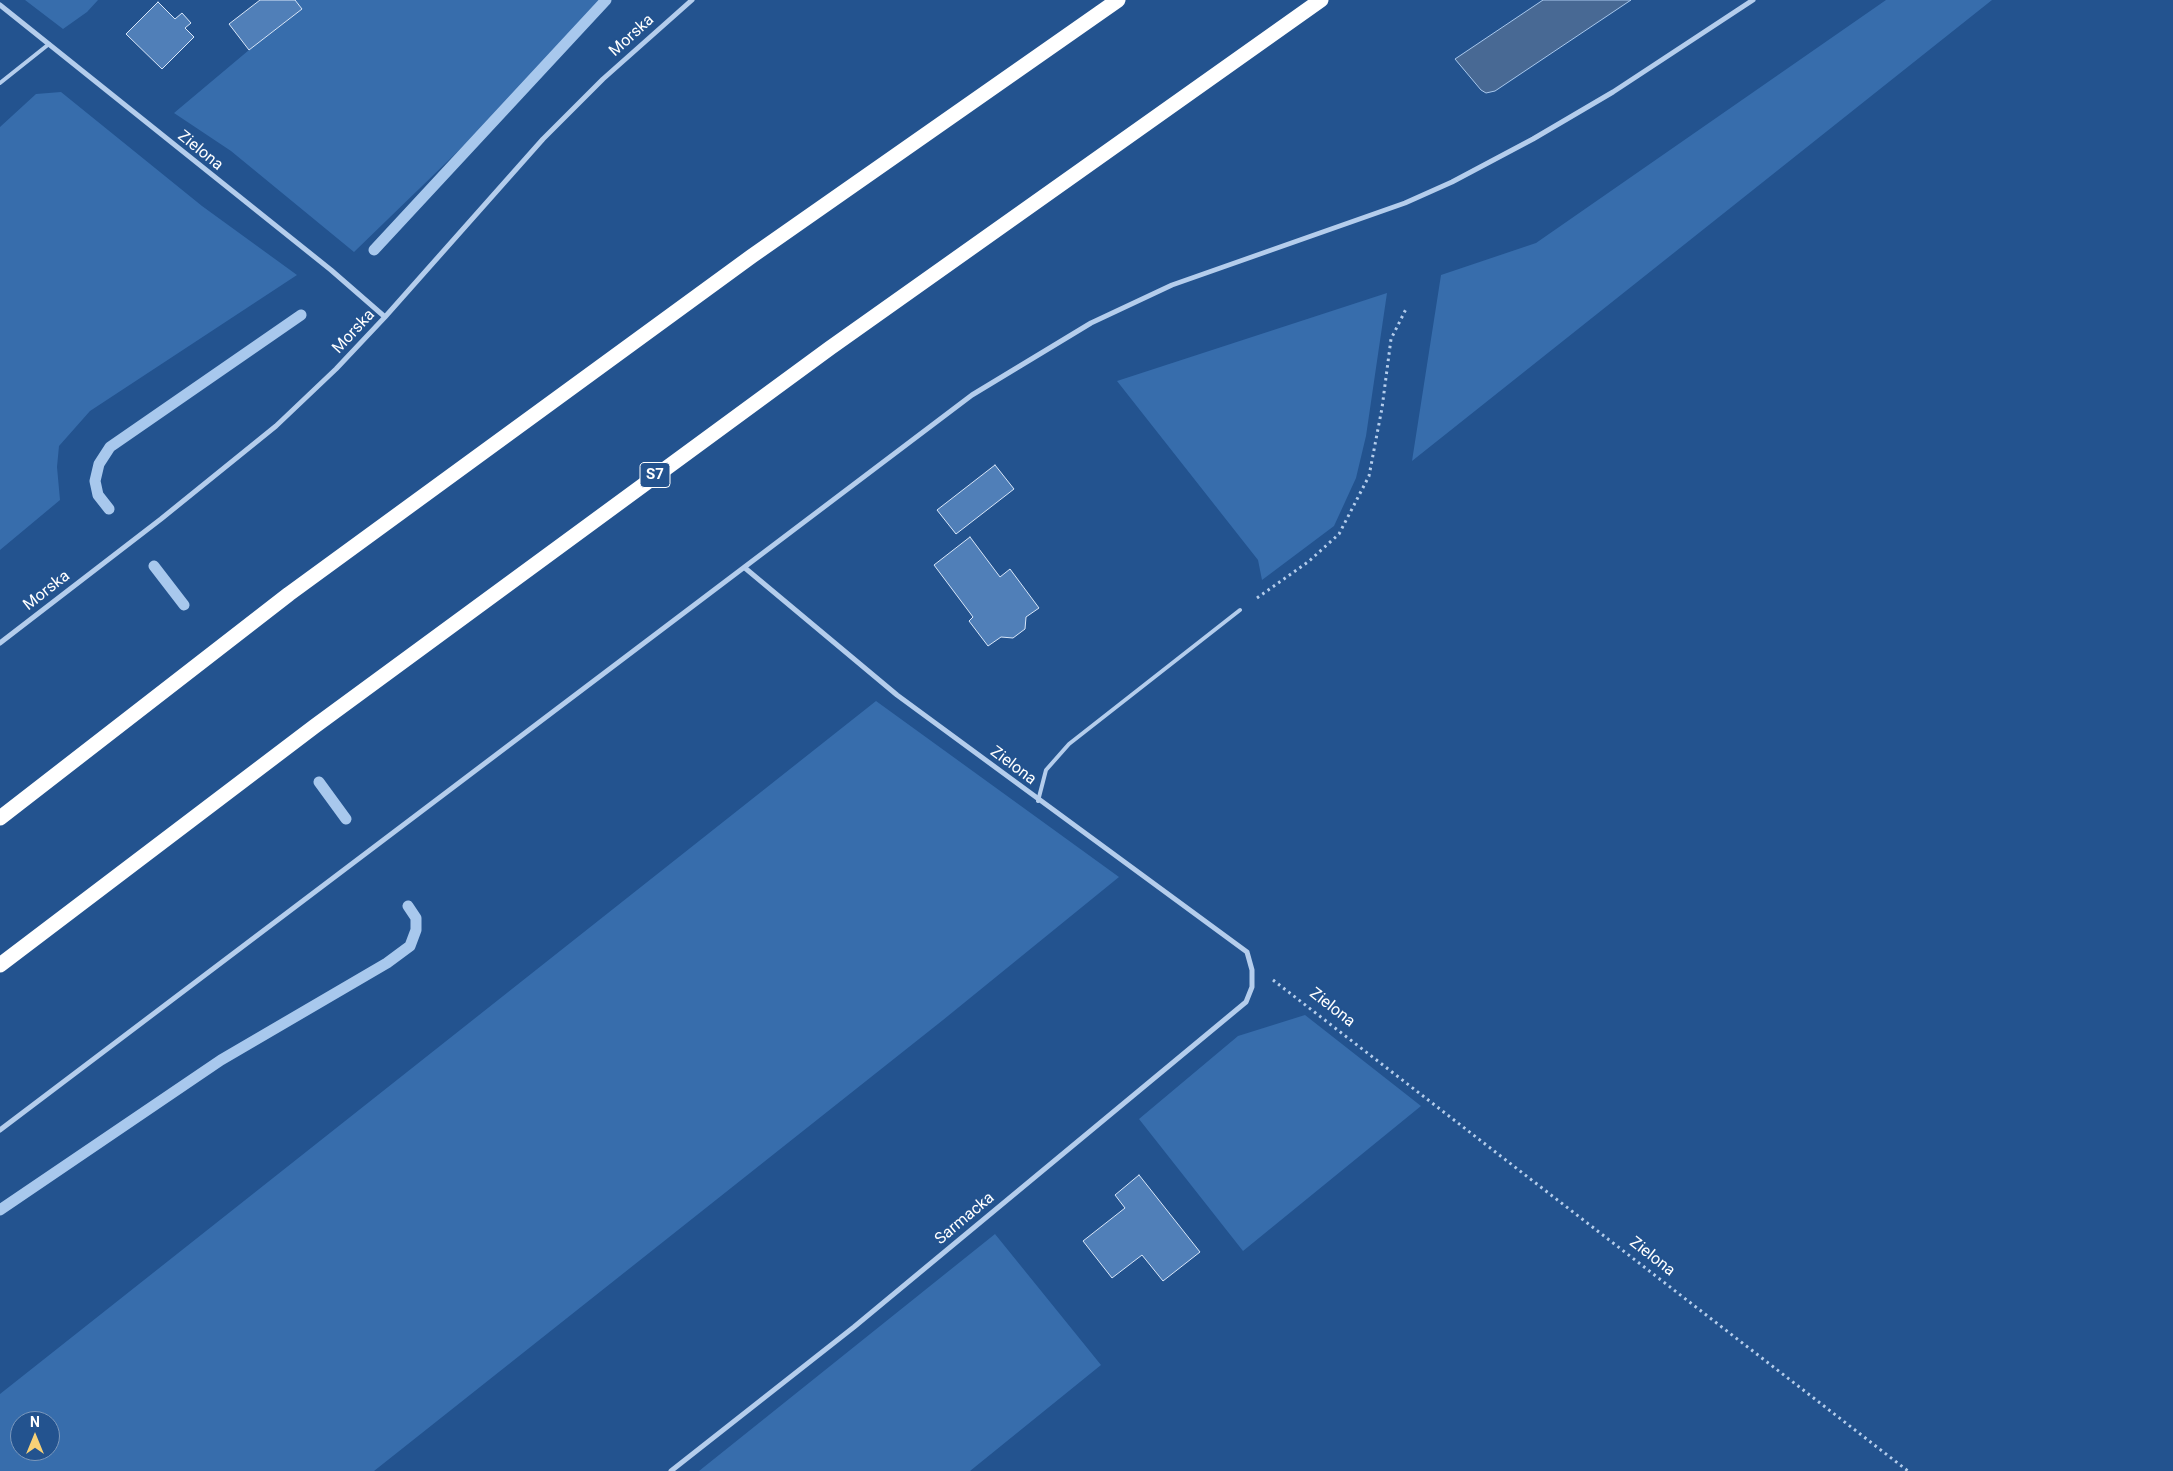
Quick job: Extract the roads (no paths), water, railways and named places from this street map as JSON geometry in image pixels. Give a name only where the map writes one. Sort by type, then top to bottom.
[{"type":"highway","points":[[0,818],[305,582],[752,256],[1118,0]]},
{"type":"highway","name":"S7","points":[[0,965],[315,726],[822,353],[1321,0]]},
{"type":"street","name":"Morska","points":[[0,643],[161,519],[276,426],[336,369],[385,317],[543,139],[603,79],[692,0]]},
{"type":"street","points":[[0,1130],[972,395],[1091,323],[1172,285],[1405,203],[1452,182],[1533,139],[1613,92],[1753,0]]},
{"type":"street","name":"Zielona","points":[[0,5],[331,270],[385,317]]},
{"type":"street","name":"Zielona","points":[[745,568],[897,695],[1038,801],[1247,952],[1252,970]]},
{"type":"street","name":"Sarmacka","points":[[671,1471],[854,1327],[1246,1002],[1252,987],[1252,970]]},
{"type":"lane","points":[[0,83],[49,44]]},
{"type":"lane","points":[[1038,801],[1046,770],[1069,744],[1240,610]]},
{"type":"waterway","points":[[374,250],[606,0]]},
{"type":"waterway","points":[[109,509],[98,495],[95,481],[99,464],[110,447],[301,315]]},
{"type":"waterway","points":[[154,566],[184,605]]},
{"type":"waterway","points":[[319,782],[346,819]]},
{"type":"waterway","points":[[0,1210],[221,1060],[387,963],[410,946],[416,930],[416,918],[408,906]]}]
